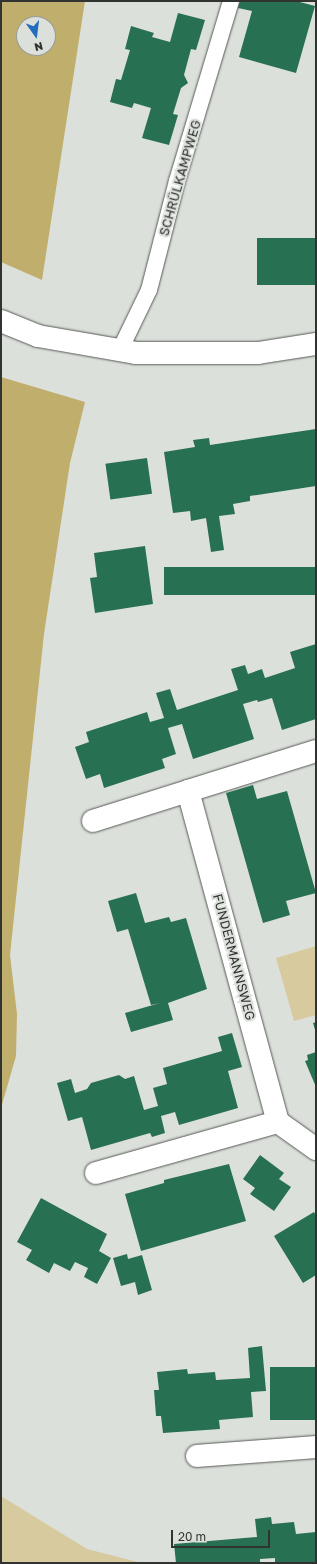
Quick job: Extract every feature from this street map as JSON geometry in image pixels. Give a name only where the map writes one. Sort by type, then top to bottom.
[{"type":"street","points":[[1,321],[38,336],[119,352],[258,353],[316,344]]},
{"type":"street","points":[[93,821],[316,751]]},
{"type":"street","name":"FUNDERMANNSWEG","points":[[188,791],[278,1122]]},
{"type":"street","points":[[96,1173],[278,1122],[316,1149]]},
{"type":"street","points":[[196,1456],[316,1447]]},
{"type":"lane","name":"SCHRÜLKAMPWEG","points":[[119,352],[149,290],[177,181],[230,1]]},
{"type":"shaded area","points":[[1,1],[85,1],[42,280],[1,262]]},
{"type":"shaded area","points":[[1,377],[85,402],[70,463],[44,634],[10,955],[17,1014],[16,1056],[1,1108]]},
{"type":"shaded area","points":[[316,946],[316,1015],[294,1021],[276,958]]},
{"type":"shaded area","points":[[1,1496],[87,1549],[142,1563],[1,1563]]},
{"type":"building","points":[[240,1],[296,1],[315,6],[296,73],[239,57],[252,11],[238,8]]},
{"type":"building","points":[[178,13],[205,20],[196,50],[191,49],[184,75],[188,83],[181,88],[173,114],[178,115],[169,145],[142,138],[151,108],[134,103],[132,108],[110,102],[116,79],[121,80],[130,50],[125,49],[131,26],[154,33],[152,37],[170,42]]},
{"type":"building","points":[[257,238],[316,238],[316,285],[257,285]]},
{"type":"building","points":[[316,429],[316,486],[250,496],[250,501],[233,504],[235,514],[219,516],[224,550],[211,552],[206,518],[191,521],[190,511],[173,513],[164,452],[195,447],[193,440],[209,438],[210,445]]},
{"type":"building","points":[[147,458],[152,494],[110,499],[105,464]]},
{"type":"building","points":[[145,546],[153,604],[95,613],[90,578],[97,577],[94,553]]},
{"type":"building","points":[[164,567],[316,567],[316,595],[164,595]]},
{"type":"building","points":[[316,644],[316,719],[282,730],[272,698],[258,702],[257,700],[243,704],[254,739],[193,759],[182,724],[168,728],[176,754],[162,759],[165,768],[104,788],[100,774],[86,779],[75,747],[89,742],[86,732],[147,712],[150,722],[164,718],[156,693],[170,689],[177,710],[238,690],[231,669],[245,665],[248,674],[262,669],[265,678],[295,668],[290,652]]},
{"type":"building","points":[[253,785],[257,799],[287,791],[316,893],[286,901],[290,915],[263,923],[226,793]]},
{"type":"building","points":[[136,893],[145,923],[169,917],[171,922],[186,918],[207,989],[168,1003],[173,1020],[131,1032],[125,1013],[160,1003],[151,1005],[128,929],[117,932],[108,901]]},
{"type":"building","points":[[316,1022],[316,1033],[313,1023]]},
{"type":"building","points":[[232,1033],[242,1067],[228,1071],[238,1108],[179,1125],[175,1112],[161,1116],[165,1133],[152,1137],[150,1133],[91,1150],[82,1117],[68,1121],[57,1083],[71,1079],[75,1093],[87,1089],[91,1083],[119,1075],[125,1079],[134,1076],[144,1110],[158,1106],[153,1088],[167,1084],[163,1068],[222,1051],[218,1037]]},
{"type":"building","points":[[316,1052],[316,1087],[305,1061],[308,1060],[307,1055]]},
{"type":"building","points":[[260,1155],[284,1173],[279,1179],[291,1187],[274,1211],[250,1194],[255,1188],[243,1179]]},
{"type":"building","points":[[229,1164],[246,1221],[141,1251],[125,1194],[164,1183],[164,1180]]},
{"type":"building","points":[[41,1198],[107,1234],[99,1251],[111,1258],[97,1284],[84,1277],[88,1268],[75,1262],[70,1271],[54,1263],[49,1273],[26,1260],[32,1250],[17,1242]]},
{"type":"building","points":[[314,1212],[316,1216],[316,1275],[303,1283],[274,1236]]},
{"type":"building","points":[[127,1254],[128,1259],[142,1255],[152,1290],[138,1295],[135,1282],[121,1286],[113,1258]]},
{"type":"building","points":[[262,1346],[266,1391],[251,1392],[253,1417],[219,1420],[220,1429],[163,1433],[161,1416],[156,1416],[154,1390],[159,1390],[157,1372],[187,1369],[188,1374],[215,1372],[216,1380],[250,1378],[248,1348]]},
{"type":"building","points":[[270,1367],[316,1367],[316,1420],[270,1420]]},
{"type":"building","points":[[271,1517],[272,1524],[294,1522],[296,1534],[316,1532],[316,1563],[275,1563],[275,1558],[260,1559],[260,1563],[176,1563],[174,1544],[257,1537],[255,1519]]}]
